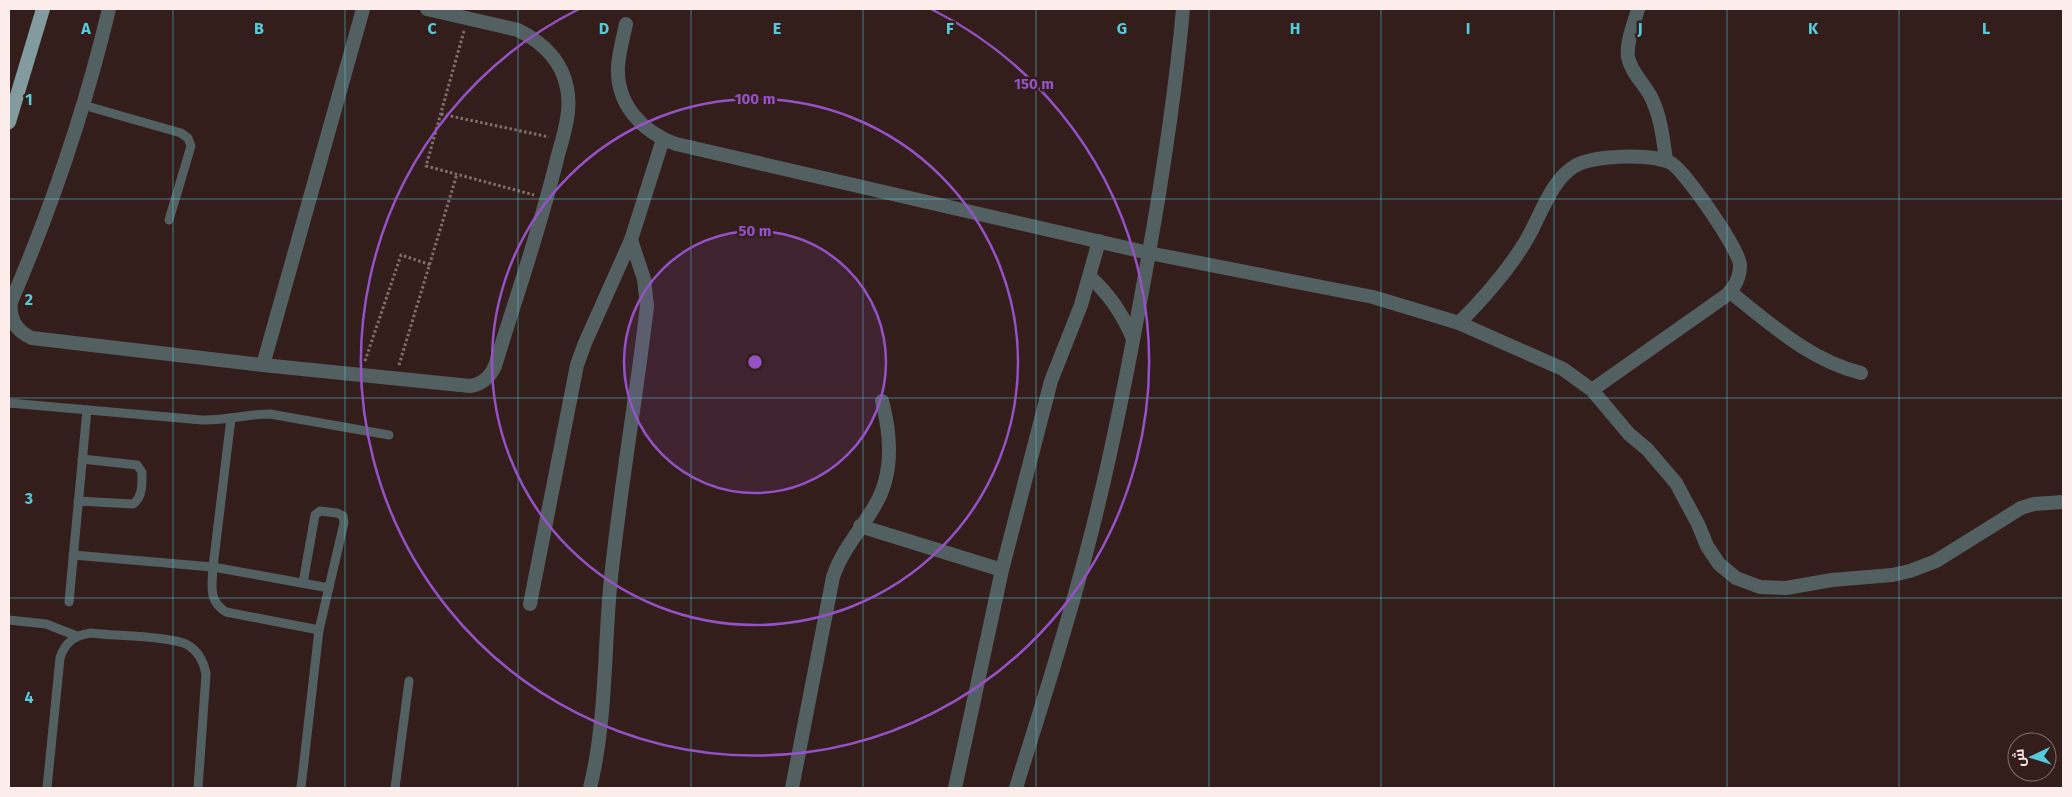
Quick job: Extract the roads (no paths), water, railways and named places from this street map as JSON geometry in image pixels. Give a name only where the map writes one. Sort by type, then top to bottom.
[{"type":"main road","points":[[9,122],[43,9]]},
{"type":"street","points":[[109,9],[82,105],[49,207],[11,302],[12,320],[17,328],[32,338],[263,365],[470,386],[477,385],[488,378],[495,366],[547,199],[568,113],[567,87],[564,74],[550,52],[540,43],[518,30],[427,9]]},
{"type":"street","points":[[263,365],[363,9]]},
{"type":"street","points":[[1016,788],[1068,619],[1110,455],[1134,340],[1149,253],[1170,122],[1183,9]]},
{"type":"street","points":[[1638,9],[1628,43],[1628,59],[1635,74],[1644,84],[1656,106],[1666,160]]},
{"type":"street","points":[[626,24],[618,66],[621,91],[636,119],[651,133],[676,144],[1149,253],[1373,297],[1459,323],[1563,369],[1592,390],[1629,434],[1647,449],[1676,484],[1698,524],[1707,546],[1719,564],[1736,578],[1760,587],[1786,588],[1832,580],[1892,575],[1910,571],[1936,560],[2021,508],[2034,504],[2063,502]]},
{"type":"street","points":[[530,604],[577,365],[631,240],[663,139]]},
{"type":"street","points":[[1459,323],[1478,305],[1510,265],[1525,243],[1557,183],[1569,169],[1586,160],[1607,157],[1659,158],[1666,160],[1678,167],[1735,249],[1740,271],[1730,292],[1592,390]]},
{"type":"street","points":[[590,788],[601,716],[610,591],[620,496],[647,306],[644,279],[631,240]]},
{"type":"street","points":[[955,788],[1002,570],[1051,381],[1090,277],[1099,241]]},
{"type":"street","points":[[1090,277],[1106,290],[1117,306],[1134,340]]},
{"type":"street","points":[[1730,292],[1804,349],[1832,364],[1860,374]]},
{"type":"street","points":[[792,788],[833,577],[845,549],[875,506],[887,472],[889,436],[882,401]]},
{"type":"street","points":[[860,526],[1002,570]]},
{"type":"lane","points":[[82,105],[181,133],[188,138],[191,146],[169,220]]},
{"type":"lane","points":[[9,403],[202,420],[270,414],[389,435]]},
{"type":"lane","points":[[69,602],[87,410]]},
{"type":"lane","points":[[232,418],[213,568],[211,592],[213,600],[219,608],[226,612],[319,630]]},
{"type":"lane","points":[[78,501],[133,504],[139,498],[141,485],[142,472],[137,465],[82,459]]},
{"type":"lane","points":[[301,788],[319,630],[344,523],[343,516],[337,513],[320,511],[315,514],[303,584]]},
{"type":"lane","points":[[73,555],[213,568],[329,588]]},
{"type":"lane","points":[[9,620],[46,624],[77,636]]},
{"type":"lane","points":[[47,788],[60,658],[66,645],[77,636],[91,633],[181,642],[195,650],[204,665],[206,674],[198,788]]},
{"type":"lane","points":[[395,788],[409,681]]}]
